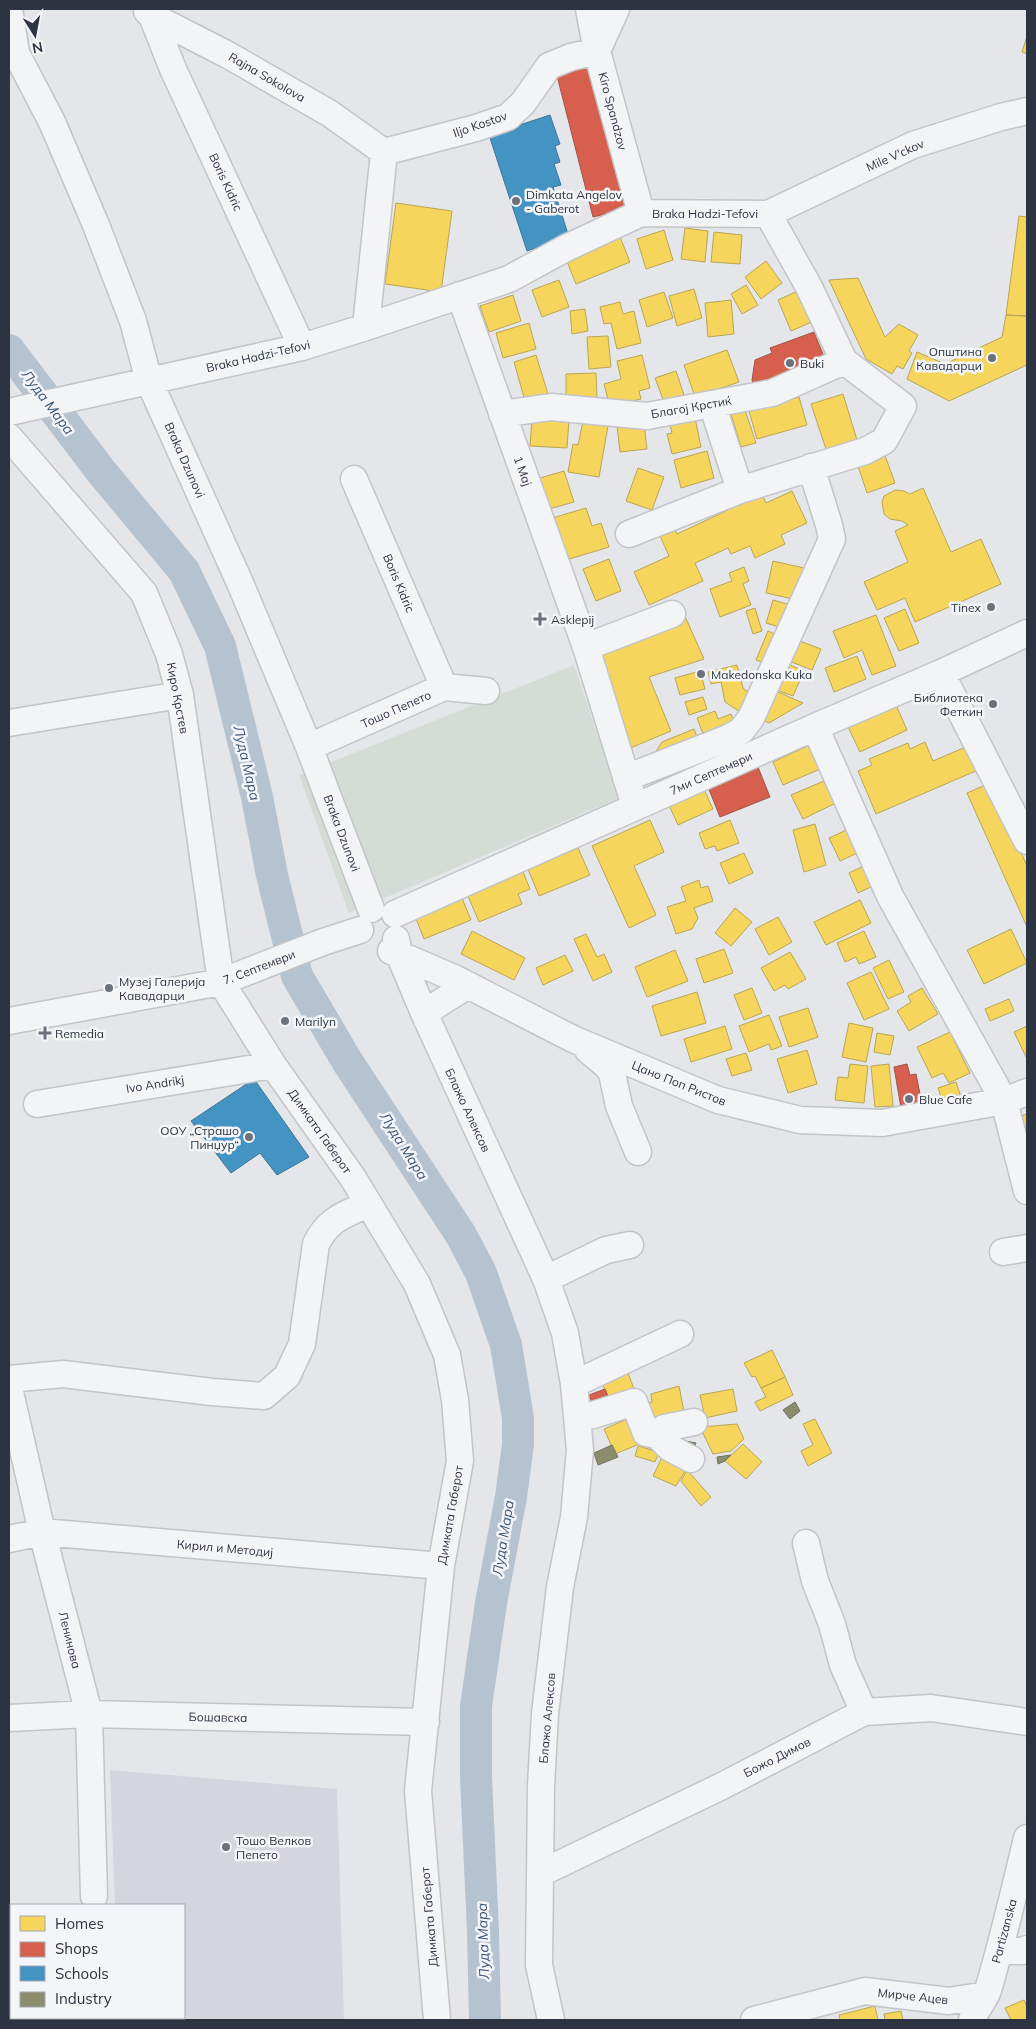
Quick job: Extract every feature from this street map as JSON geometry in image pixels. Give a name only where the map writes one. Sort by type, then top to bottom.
[{"type":"street","name":"Braka Dzunovi","points":[[9,9],[16,53],[52,122],[96,225],[133,322],[140,383],[240,583],[309,748],[375,918]]},
{"type":"street","name":"Kiro Spandzov","points":[[589,9],[597,51],[641,213]]},
{"type":"street","points":[[597,51],[616,9]]},
{"type":"street","name":"Rajna Sokolova","points":[[149,12],[228,54],[329,113],[384,152]]},
{"type":"street","name":"Boris Kidric","points":[[149,12],[173,69],[302,346]]},
{"type":"street","name":"Iljo Kostov","points":[[384,152],[476,128],[508,117],[523,103],[549,66],[571,57],[597,51]]},
{"type":"street","name":"Mile V'ckov","points":[[768,214],[913,145],[1001,117],[1027,111]]},
{"type":"street","points":[[366,327],[384,152]]},
{"type":"street","name":"Braka Hadzi-Tefovi","points":[[9,412],[302,346],[366,327],[509,279],[566,248],[641,213],[768,214],[809,287],[844,361],[903,406],[884,441],[865,451],[811,467]]},
{"type":"street","name":"1 Maj","points":[[460,295],[586,647],[635,806]]},
{"type":"street","name":"Благој Крстиќ","points":[[502,414],[551,407],[648,416],[772,393],[844,361]]},
{"type":"street","points":[[712,404],[740,490]]},
{"type":"street","name":"Киро Крстев","points":[[9,437],[144,593],[169,654],[180,695],[221,982]]},
{"type":"street","points":[[626,778],[728,738],[741,731],[751,718],[832,539],[811,467],[740,490],[630,534]]},
{"type":"street","name":"Boris Kidric","points":[[354,479],[444,687]]},
{"type":"street","points":[[586,647],[672,614]]},
{"type":"street","name":"7ми Септември","points":[[375,918],[942,673],[1027,633]]},
{"type":"street","points":[[942,673],[1027,841]]},
{"type":"street","name":"Тошо Пепето","points":[[309,748],[444,687],[486,691]]},
{"type":"street","points":[[9,723],[180,695]]},
{"type":"street","points":[[815,727],[890,896],[1016,1096],[1027,1191]]},
{"type":"street","points":[[375,918],[399,922],[400,931],[392,947]]},
{"type":"street","name":"7. Септември","points":[[9,1021],[221,982],[323,942],[375,918]]},
{"type":"street","name":"Цано Поп Ристов","points":[[375,918],[363,938],[371,945],[392,947],[573,1039],[718,1100],[800,1120],[882,1123],[1016,1096]]},
{"type":"street","name":"Блажо Алексов","points":[[392,947],[546,1279],[565,1333],[574,1384],[580,1450],[574,1516],[560,1587],[545,1714],[542,1786],[539,1965],[552,2020]]},
{"type":"street","name":"Димката Габерот","points":[[221,982],[273,1065],[353,1178],[417,1284],[447,1354],[455,1400],[460,1461],[441,1566],[418,1790],[437,2020]]},
{"type":"street","points":[[424,1013],[468,986]]},
{"type":"street","points":[[573,1039],[606,1065],[612,1073],[619,1106],[638,1152]]},
{"type":"street","name":"Ivo Andrikj","points":[[37,1104],[273,1065]]},
{"type":"street","points":[[9,1379],[63,1374],[212,1392],[264,1396],[287,1376],[302,1344],[316,1244],[322,1231],[334,1219],[368,1204]]},
{"type":"street","points":[[546,1279],[606,1250],[630,1245]]},
{"type":"street","points":[[574,1384],[680,1334]]},
{"type":"street","name":"Ленинова","points":[[9,1388],[42,1532],[89,1714],[94,1896]]},
{"type":"street","points":[[578,1417],[593,1415],[634,1402],[646,1434],[657,1435],[670,1448],[691,1459]]},
{"type":"street","points":[[657,1435],[664,1428],[694,1422]]},
{"type":"street","name":"Кирил и Методиј","points":[[9,1539],[42,1532],[441,1566]]},
{"type":"street","points":[[806,1543],[815,1581],[832,1624],[843,1665],[864,1712]]},
{"type":"street","name":"Божо Димов","points":[[541,1873],[722,1786],[864,1712],[931,1708],[1027,1722]]},
{"type":"street","name":"Бошавска","points":[[9,1718],[89,1714],[426,1722]]},
{"type":"street","name":"Partizanska","points":[[972,2020],[986,1995],[1019,1953],[1027,1838]]},
{"type":"street","name":"Мирче Ацев","points":[[754,2020],[865,1991],[949,2001],[986,1995]]},
{"type":"street","points":[[986,1995],[989,2020]]},
{"type":"shaded area","points":[[574,665],[619,798],[349,913],[299,775]]},
{"type":"shaded area","name":"Тошо Велков Пепето","points":[[110,1770],[337,1789],[344,2020],[119,2020],[185,2019],[185,1904],[115,1904]]},
{"type":"building: Homes","points":[[1027,36],[1027,54],[1022,52]]},
{"type":"building: Homes","points":[[396,203],[452,211],[441,292],[385,284]]},
{"type":"building: Homes","points":[[1019,216],[1027,217],[1027,316],[1006,315]]},
{"type":"building: Homes","points":[[685,228],[708,231],[705,262],[681,259]]},
{"type":"building: Homes","points":[[664,230],[673,260],[646,269],[637,239]]},
{"type":"building: Homes","points":[[714,232],[742,235],[740,264],[711,262]]},
{"type":"building: Homes","points":[[620,237],[630,262],[576,284],[566,259]]},
{"type":"building: Homes","points":[[766,261],[782,283],[761,299],[745,277]]},
{"type":"building: Homes","points":[[858,278],[885,337],[899,324],[918,335],[909,351],[912,353],[903,369],[897,366],[892,374],[866,359],[829,280]]},
{"type":"building: Homes","points":[[559,280],[569,307],[542,317],[532,290]]},
{"type":"building: Homes","points":[[746,285],[758,305],[742,314],[731,294]]},
{"type":"building: Homes","points":[[694,289],[702,318],[677,326],[669,296]]},
{"type":"building: Homes","points":[[800,290],[814,321],[791,331],[778,300]]},
{"type":"building: Homes","points":[[664,292],[673,318],[647,327],[639,300]]},
{"type":"building: Homes","points":[[513,295],[521,321],[489,332],[480,306]]},
{"type":"building: Homes","points":[[731,300],[734,334],[708,337],[705,303]]},
{"type":"building: Homes","points":[[620,302],[623,314],[634,311],[641,343],[617,349],[611,323],[604,324],[600,307]]},
{"type":"building: Homes","points":[[585,309],[588,331],[572,334],[570,311]]},
{"type":"building: Homes","name":"Општина Кавадарци","points":[[1006,315],[1027,316],[1027,365],[949,401],[907,379],[917,352],[945,364],[1002,337]]},
{"type":"building: Homes","points":[[529,323],[536,349],[503,358],[496,333]]},
{"type":"building: Homes","points":[[608,336],[611,367],[589,369],[587,337]]},
{"type":"building: Homes","points":[[727,350],[739,382],[695,397],[684,365]]},
{"type":"building: Homes","points":[[536,355],[548,394],[525,401],[514,362]]},
{"type":"building: Homes","points":[[642,355],[650,388],[639,391],[641,399],[610,407],[604,384],[621,379],[617,361]]},
{"type":"building: Homes","points":[[676,371],[684,395],[664,402],[655,378]]},
{"type":"building: Homes","points":[[596,373],[597,399],[566,400],[566,374]]},
{"type":"building: Homes","points":[[843,394],[857,440],[826,449],[811,404]]},
{"type":"building: Homes","points":[[799,397],[807,425],[757,439],[749,411]]},
{"type":"building: Homes","points":[[744,407],[756,443],[741,447],[730,411]]},
{"type":"building: Homes","points":[[532,418],[569,420],[567,448],[530,446]]},
{"type":"building: Homes","points":[[695,418],[701,447],[672,454],[667,434],[672,433],[670,424]]},
{"type":"building: Homes","points":[[583,421],[608,426],[599,477],[568,472],[573,444],[578,445]]},
{"type":"building: Homes","points":[[644,424],[647,449],[620,452],[617,426]]},
{"type":"building: Homes","points":[[883,450],[895,483],[867,493],[856,460]]},
{"type":"building: Homes","points":[[707,451],[714,478],[681,488],[674,460]]},
{"type":"building: Homes","points":[[638,468],[664,477],[652,510],[626,501]]},
{"type":"building: Homes","points":[[564,471],[574,502],[549,509],[540,478]]},
{"type":"building: Homes","points":[[923,488],[951,552],[981,539],[1001,584],[915,622],[905,598],[877,610],[864,582],[908,562],[895,531],[908,525],[902,521],[890,519],[884,514],[882,502],[884,496],[895,490],[910,494]]},
{"type":"building: Homes","points":[[760,490],[766,503],[792,491],[807,523],[781,535],[785,544],[755,558],[750,546],[731,554],[728,548],[695,563],[703,581],[649,605],[634,572],[669,556],[660,536],[675,529],[677,534],[728,510],[726,505]]},
{"type":"building: Homes","points":[[586,508],[592,526],[601,523],[609,547],[563,561],[549,519]]},
{"type":"building: Homes","points":[[609,559],[621,591],[596,601],[583,569]]},
{"type":"building: Homes","points":[[773,561],[804,568],[797,600],[766,593]]},
{"type":"building: Homes","points":[[744,567],[749,581],[743,584],[751,605],[720,617],[710,589],[732,581],[729,573]]},
{"type":"building: Homes","points":[[773,600],[794,606],[786,629],[766,623]]},
{"type":"building: Homes","points":[[755,608],[762,631],[753,634],[746,611]]},
{"type":"building: Homes","points":[[905,609],[919,643],[899,651],[884,618]]},
{"type":"building: Homes","points":[[684,614],[704,659],[649,677],[671,731],[628,749],[595,653]]},
{"type":"building: Homes","points":[[876,615],[896,666],[872,675],[862,650],[844,658],[833,631]]},
{"type":"building: Homes","points":[[768,631],[781,637],[770,665],[756,660]]},
{"type":"building: Homes","points":[[797,640],[821,649],[812,670],[789,661]]},
{"type":"building: Homes","points":[[857,656],[866,679],[834,692],[825,668]]},
{"type":"building: Homes","points":[[785,663],[804,671],[793,696],[774,689]]},
{"type":"building: Homes","points":[[737,665],[743,688],[752,695],[740,712],[725,702],[721,682],[711,684],[708,672]]},
{"type":"building: Homes","points":[[700,671],[705,689],[680,695],[675,678]]},
{"type":"building: Homes","points":[[769,688],[803,703],[769,723],[757,717]]},
{"type":"building: Homes","points":[[703,697],[707,709],[689,715],[685,702]]},
{"type":"building: Homes","points":[[896,705],[907,730],[860,752],[848,727]]},
{"type":"building: Homes","points":[[715,711],[718,719],[731,714],[736,727],[705,739],[697,718]]},
{"type":"building: Homes","points":[[694,729],[700,744],[653,756],[662,742]]},
{"type":"building: Homes","points":[[816,742],[827,766],[783,785],[773,762]]},
{"type":"building: Homes","points":[[925,742],[933,761],[968,746],[978,770],[876,814],[858,771],[872,765],[869,759],[908,743],[910,749]]},
{"type":"building: Homes","points":[[831,778],[840,801],[803,819],[791,795]]},
{"type":"building: Homes","points":[[990,783],[1027,866],[1027,927],[967,793]]},
{"type":"building: Homes","points":[[703,787],[713,809],[678,825],[668,803]]},
{"type":"building: Homes","points":[[650,820],[664,852],[634,866],[656,915],[629,928],[592,846]]},
{"type":"building: Homes","points":[[730,820],[739,843],[717,851],[715,846],[705,849],[699,833]]},
{"type":"building: Homes","points":[[815,824],[826,865],[804,872],[793,830]]},
{"type":"building: Homes","points":[[853,827],[864,850],[840,861],[829,838]]},
{"type":"building: Homes","points":[[578,848],[590,875],[539,896],[528,869]]},
{"type":"building: Homes","points":[[744,853],[753,873],[729,884],[720,863]]},
{"type":"building: Homes","points":[[870,863],[879,883],[858,893],[849,873]]},
{"type":"building: Homes","points":[[523,872],[530,889],[518,894],[522,904],[479,922],[468,896]]},
{"type":"building: Homes","points":[[699,880],[701,888],[708,886],[713,901],[694,908],[698,918],[692,929],[676,934],[667,907],[686,901],[681,887]]},
{"type":"building: Homes","points":[[462,898],[471,920],[424,939],[415,916]]},
{"type":"building: Homes","points":[[860,900],[871,923],[826,945],[814,922]]},
{"type":"building: Homes","points":[[735,908],[752,922],[731,946],[715,933]]},
{"type":"building: Homes","points":[[778,917],[792,942],[769,955],[755,929]]},
{"type":"building: Homes","points":[[1011,929],[1027,963],[984,984],[967,950]]},
{"type":"building: Homes","points":[[472,931],[525,958],[514,980],[461,954]]},
{"type":"building: Homes","points":[[864,931],[876,957],[859,964],[856,957],[845,962],[837,943]]},
{"type":"building: Homes","points":[[586,934],[597,957],[604,954],[612,972],[593,981],[574,939]]},
{"type":"building: Homes","points":[[724,949],[733,973],[704,983],[696,959]]},
{"type":"building: Homes","points":[[675,950],[688,981],[647,997],[635,967]]},
{"type":"building: Homes","points":[[790,952],[806,979],[788,989],[785,985],[774,991],[761,968]]},
{"type":"building: Homes","points":[[565,955],[573,971],[543,985],[536,968]]},
{"type":"building: Homes","points":[[889,960],[904,992],[888,999],[873,968]]},
{"type":"building: Homes","points":[[871,972],[889,1009],[864,1020],[847,983]]},
{"type":"building: Homes","points":[[752,988],[762,1013],[744,1020],[734,995]]},
{"type":"building: Homes","points":[[922,988],[938,1014],[909,1031],[897,1011],[911,1002],[908,996]]},
{"type":"building: Homes","points":[[697,992],[706,1023],[661,1036],[652,1006]]},
{"type":"building: Homes","points":[[1009,999],[1014,1011],[990,1021],[985,1009]]},
{"type":"building: Homes","points":[[808,1008],[818,1037],[789,1047],[779,1017]]},
{"type":"building: Homes","points":[[769,1015],[782,1046],[771,1050],[769,1044],[749,1052],[739,1026]]},
{"type":"building: Homes","points":[[849,1023],[873,1028],[866,1062],[842,1057]]},
{"type":"building: Homes","points":[[725,1026],[732,1049],[691,1062],[684,1039]]},
{"type":"building: Homes","points":[[1027,1026],[1027,1059],[1014,1032]]},
{"type":"building: Homes","points":[[950,1032],[970,1073],[949,1083],[943,1073],[932,1078],[917,1047]]},
{"type":"building: Homes","points":[[877,1033],[894,1036],[890,1055],[874,1052]]},
{"type":"building: Homes","points":[[807,1050],[817,1084],[788,1093],[777,1059]]},
{"type":"building: Homes","points":[[746,1053],[752,1070],[732,1076],[726,1059]]},
{"type":"building: Homes","points":[[850,1064],[868,1066],[864,1103],[835,1100],[838,1077],[848,1078]]},
{"type":"building: Homes","points":[[889,1064],[893,1106],[875,1107],[871,1066]]},
{"type":"building: Homes","points":[[956,1082],[963,1103],[945,1109],[938,1088]]},
{"type":"building: Homes","points":[[1027,1114],[1027,1147],[1015,1118]]},
{"type":"building: Homes","points":[[772,1350],[785,1377],[761,1388],[755,1376],[752,1377],[744,1363]]},
{"type":"building: Homes","points":[[626,1368],[636,1394],[611,1404],[600,1378]]},
{"type":"building: Homes","points":[[785,1377],[793,1395],[760,1411],[755,1402],[766,1397],[761,1388]]},
{"type":"building: Homes","points":[[679,1386],[685,1417],[648,1425],[642,1404],[652,1402],[651,1394]]},
{"type":"building: Homes","points":[[733,1389],[737,1411],[705,1418],[700,1395]]},
{"type":"building: Homes","points":[[632,1417],[642,1443],[615,1454],[604,1429]]},
{"type":"building: Homes","points":[[815,1419],[832,1453],[808,1466],[801,1451],[813,1445],[803,1424]]},
{"type":"building: Homes","points":[[737,1424],[744,1439],[731,1451],[713,1454],[700,1427]]},
{"type":"building: Homes","points":[[743,1444],[762,1462],[746,1479],[725,1461]]},
{"type":"building: Homes","points":[[638,1446],[659,1452],[655,1462],[635,1456]]},
{"type":"building: Homes","points":[[665,1451],[688,1466],[676,1486],[653,1476]]},
{"type":"building: Homes","points":[[687,1470],[711,1497],[701,1506],[681,1481]]},
{"type":"building: Homes","points":[[1024,2000],[1027,2007],[1027,2020],[1011,2020],[1005,2008]]},
{"type":"building: Homes","points":[[875,2006],[878,2020],[840,2020],[839,2015]]},
{"type":"building: Homes","points":[[901,2011],[903,2020],[885,2020],[884,2014]]},
{"type":"building: Shops","points":[[590,63],[627,209],[593,217],[556,72]]},
{"type":"building: Shops","points":[[814,332],[825,359],[756,391],[752,380],[755,360],[772,353],[770,348]]},
{"type":"building: Shops","points":[[758,767],[770,797],[720,817],[708,787]]},
{"type":"building: Shops","points":[[907,1064],[910,1075],[916,1074],[922,1104],[901,1108],[894,1067]]},
{"type":"building: Shops","points":[[605,1389],[610,1401],[594,1407],[589,1395]]},
{"type":"building: Schools","points":[[550,115],[560,144],[555,146],[560,162],[554,164],[561,185],[553,187],[569,237],[527,251],[489,135]]},
{"type":"building: Schools","name":"ООУ „Страшо Пинџур“","points":[[254,1079],[309,1157],[277,1175],[260,1153],[231,1173],[191,1121]]},
{"type":"building: Industry","points":[[795,1402],[800,1411],[790,1419],[783,1410]]},
{"type":"building: Industry","points":[[675,1439],[696,1443],[693,1452]]},
{"type":"building: Industry","points":[[612,1445],[618,1457],[598,1465],[594,1453]]},
{"type":"building: Industry","points":[[731,1455],[725,1461],[718,1464],[717,1457]]},
{"type":"waterway","name":"Луда Мара","points":[[9,350],[100,470],[184,571],[220,646],[257,797],[272,875],[297,976],[347,1061],[461,1235],[481,1273],[506,1345],[518,1418],[518,1444],[476,1706],[476,1777],[485,2020]]},
{"type":"place","name":"Dimkata Angelov - Gaberot","points":[[516,201]]},
{"type":"place","name":"Општина Кавадарци","points":[[992,358]]},
{"type":"place","name":"Buki","points":[[790,363]]},
{"type":"place","name":"Tinex","points":[[991,607]]},
{"type":"place","name":"Asklepij","points":[[540,619]]},
{"type":"place","name":"Makedonska Kuka","points":[[701,674]]},
{"type":"place","name":"Библиотека Феткин","points":[[993,704]]},
{"type":"place","name":"Музеј Галерија Кавадарци","points":[[109,988]]},
{"type":"place","name":"Marilyn","points":[[285,1021]]},
{"type":"place","name":"Remedia","points":[[45,1033]]},
{"type":"place","name":"Blue Cafe","points":[[909,1099]]},
{"type":"place","name":"ООУ „Страшо Пинџур“","points":[[249,1137]]},
{"type":"place","name":"Тошо Велков Пепето","points":[[226,1847]]}]
